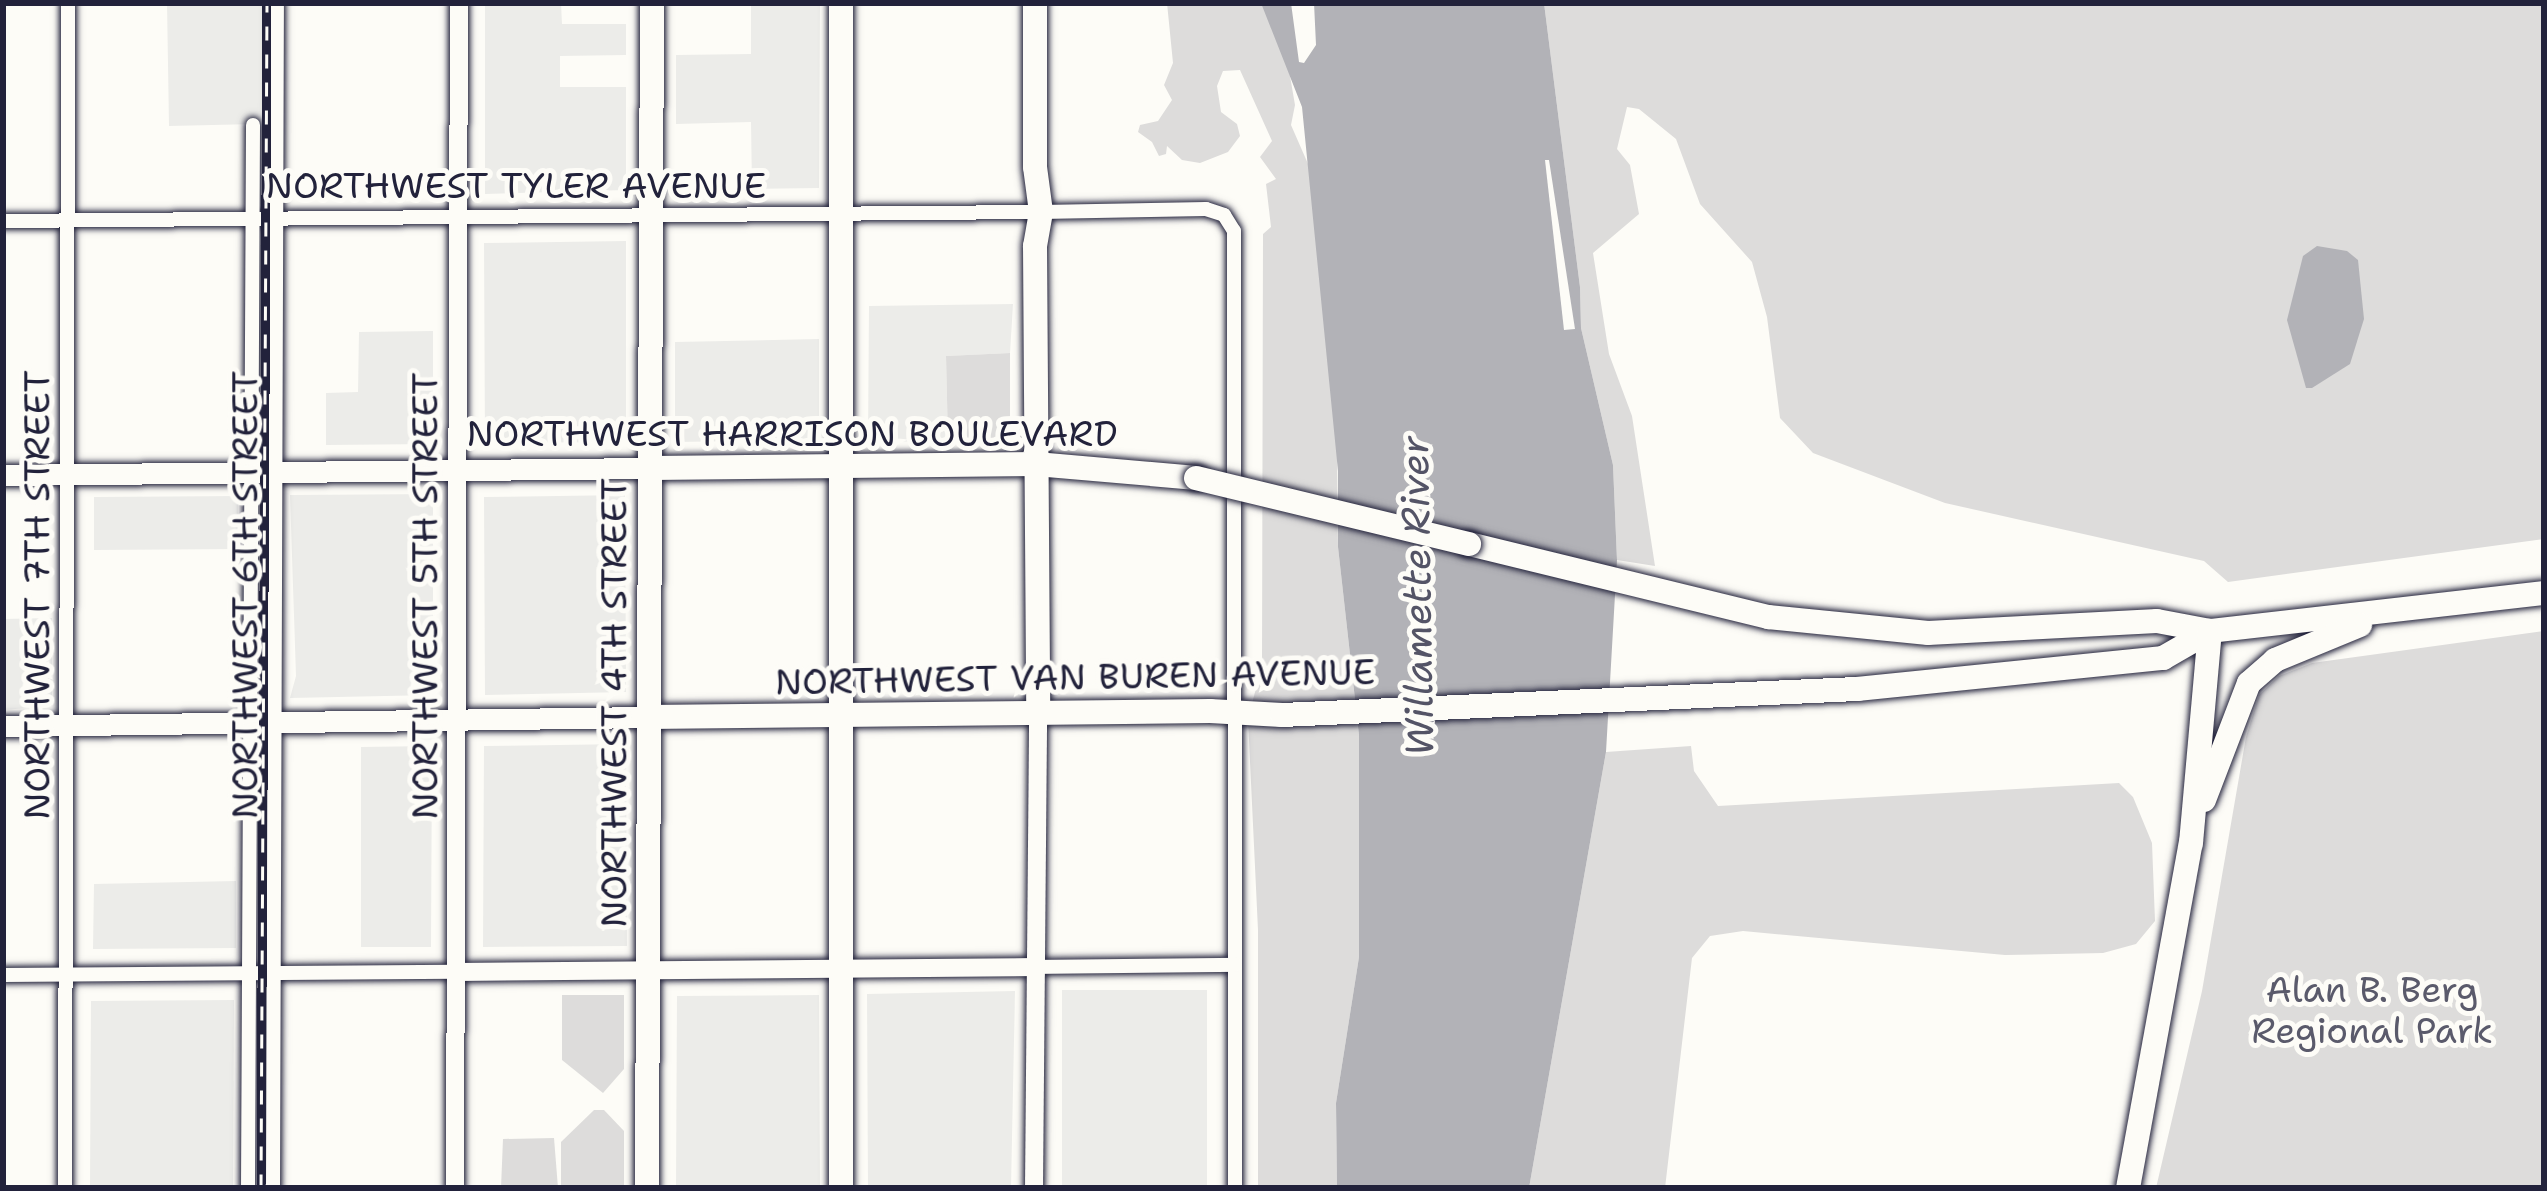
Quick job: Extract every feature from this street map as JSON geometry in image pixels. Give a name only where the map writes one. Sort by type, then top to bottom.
[{"type":"highway","name":"NORTHWEST 4TH STREET","points":[[647,1188],[652,3]]},
{"type":"highway","points":[[841,1188],[842,3]]},
{"type":"highway","points":[[1035,3],[1038,716]]},
{"type":"highway","name":"NORTHWEST HARRISON BOULEVARD","points":[[652,468],[1036,464],[1196,478],[1768,617],[1928,633],[2157,620],[2210,631]]},
{"type":"highway","points":[[2128,1188],[2191,843],[2210,631],[2544,593]]},
{"type":"highway","points":[[2191,843],[2231,718],[2248,682],[2275,660],[2378,615]]},
{"type":"highway","name":"NORTHWEST VAN BUREN AVENUE","points":[[648,718],[1038,716],[1133,711],[1234,732],[1282,715],[1771,693],[2162,658],[2210,631]]},
{"type":"main road","name":"NORTHWEST HARRISON BOULEVARD","points":[[3,475],[652,468]]},
{"type":"main road","name":"NORTHWEST VAN BUREN AVENUE","points":[[3,726],[648,718]]},
{"type":"street","name":"NORTHWEST 7TH STREET","points":[[64,1188],[68,3]]},
{"type":"street","name":"NORTHWEST 6TH STREET","points":[[273,1188],[278,3]]},
{"type":"street","name":"NORTHWEST 5TH STREET","points":[[454,1188],[460,3]]},
{"type":"street","name":"NORTHWEST 6TH STREET","points":[[248,1188],[253,124]]},
{"type":"street","name":"NORTHWEST TYLER AVENUE","points":[[3,221],[1206,208],[1224,215],[1235,240],[1234,732]]},
{"type":"street","points":[[1034,1188],[1038,716]]},
{"type":"street","points":[[1234,732],[1235,1188]]},
{"type":"street","points":[[3,976],[1235,965]]},
{"type":"shaded area","points":[[167,3],[271,3],[270,208],[259,204],[259,124],[169,126]]},
{"type":"shaded area","points":[[485,3],[561,3],[562,24],[626,24],[626,55],[560,56],[560,87],[626,87],[626,190],[485,194]]},
{"type":"shaded area","points":[[751,3],[820,3],[819,188],[752,189],[751,122],[676,124],[676,55],[751,54]]},
{"type":"shaded area","points":[[626,241],[626,442],[485,443],[484,243]]},
{"type":"shaded area","points":[[260,245],[272,245],[271,446],[258,446]]},
{"type":"shaded area","points":[[1013,304],[1010,353],[946,356],[948,442],[868,441],[869,306]]},
{"type":"shaded area","points":[[433,331],[433,444],[326,445],[326,393],[358,392],[359,332]]},
{"type":"shaded area","points":[[819,339],[819,440],[675,442],[675,342]]},
{"type":"shaded area","points":[[433,494],[433,695],[290,698],[296,676],[290,495]]},
{"type":"shaded area","points":[[625,495],[626,692],[485,695],[484,497]]},
{"type":"shaded area","points":[[238,496],[238,549],[94,550],[94,497]]},
{"type":"shaded area","points":[[52,618],[52,706],[3,710],[3,619]]},
{"type":"shaded area","points":[[626,744],[627,946],[483,947],[484,746]]},
{"type":"shaded area","points":[[432,746],[431,947],[361,947],[361,747]]},
{"type":"shaded area","points":[[236,881],[236,948],[93,949],[94,884]]},
{"type":"shaded area","points":[[1062,990],[1207,990],[1207,1188],[1062,1188]]},
{"type":"shaded area","points":[[1015,991],[1011,1188],[868,1188],[867,994]]},
{"type":"shaded area","points":[[819,995],[820,1188],[676,1188],[677,996]]},
{"type":"shaded area","points":[[234,1000],[233,1188],[90,1188],[91,1001]]},
{"type":"green space","points":[[1167,3],[1275,3],[1296,57],[1289,70],[1295,105],[1291,125],[1312,173],[1337,448],[1338,547],[1359,735],[1359,957],[1336,1103],[1337,1188],[1258,1188],[1258,930],[1248,719],[1262,665],[1263,234],[1271,227],[1266,184],[1276,179],[1260,157],[1272,141],[1240,70],[1223,71],[1217,86],[1221,112],[1237,124],[1240,136],[1228,152],[1200,163],[1182,160],[1167,146],[1166,154],[1159,156],[1152,142],[1138,132],[1140,125],[1158,121],[1172,100],[1164,85],[1173,63]]},
{"type":"green space","points":[[1544,3],[2544,3],[2544,539],[2228,582],[2204,561],[1945,503],[1813,453],[1780,418],[1767,317],[1752,262],[1700,204],[1676,139],[1639,109],[1627,107],[1617,149],[1630,165],[1639,214],[1593,253],[1609,354],[1632,416],[1655,566],[1617,560],[1613,465],[1581,328],[1580,287]]},
{"type":"green space","points":[[1010,353],[1010,421],[1004,433],[992,440],[948,442],[946,356]]},
{"type":"green space","name":"Alan B. Berg Regional Park","points":[[2544,631],[2544,1188],[2156,1188],[2202,991],[2246,737],[2259,695],[2279,676],[2312,663]]},
{"type":"green space","points":[[1691,746],[1694,771],[1718,806],[2119,783],[2133,797],[2152,843],[2155,921],[2136,944],[2103,953],[2005,955],[1743,931],[1710,936],[1692,958],[1665,1188],[1529,1188],[1606,752]]},
{"type":"green space","points":[[562,995],[624,995],[624,1069],[603,1093],[562,1060]]},
{"type":"green space","points":[[594,1110],[604,1110],[624,1131],[624,1188],[561,1188],[561,1142]]},
{"type":"green space","points":[[554,1138],[558,1188],[501,1188],[503,1139]]},
{"type":"water","name":"Willamette River","points":[[1261,3],[1291,3],[1299,62],[1304,63],[1316,45],[1314,3],[1544,3],[1580,287],[1581,328],[1613,465],[1617,560],[1606,752],[1529,1188],[1337,1188],[1336,1103],[1359,957],[1359,735],[1338,547],[1338,471],[1302,107]]},
{"type":"water","points":[[2317,246],[2347,251],[2358,260],[2364,319],[2350,364],[2306,388],[2287,320],[2303,256]]},
{"type":"pier","points":[[1545,160],[1549,160],[1575,329],[1564,330]]},
{"type":"railway","points":[[261,1188],[267,3]]}]
